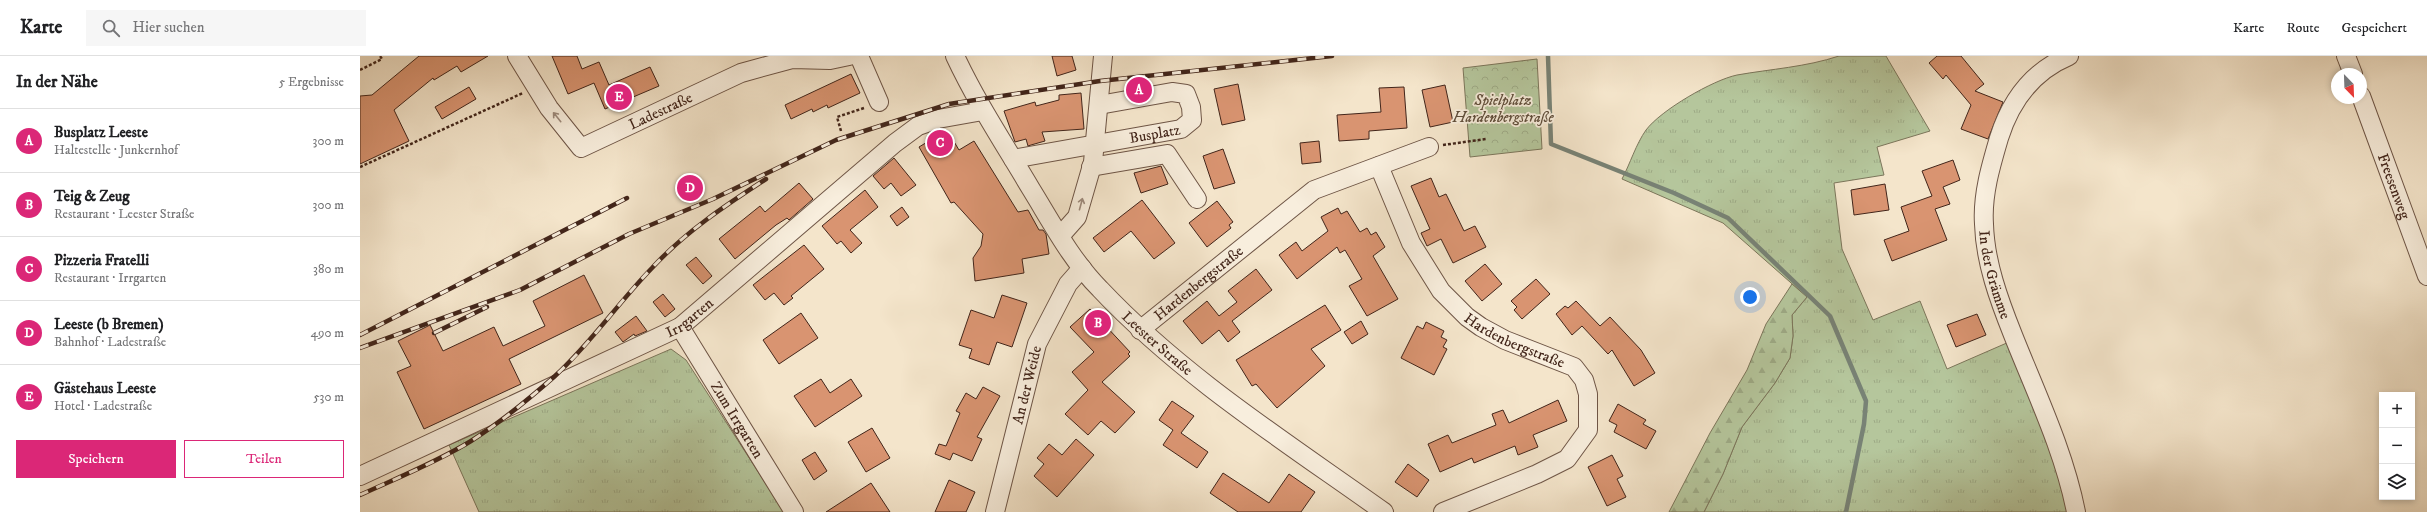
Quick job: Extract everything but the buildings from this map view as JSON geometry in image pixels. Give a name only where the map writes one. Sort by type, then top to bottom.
[{"type":"street","name":"Ladestraße","points":[[517,56],[549,108],[581,148],[741,73],[792,60],[830,60],[849,56]]},
{"type":"street","points":[[859,56],[880,102]]},
{"type":"street","name":"Leester Straße","points":[[955,56],[983,111],[1013,160],[1082,268],[1099,288],[1140,330],[1161,348],[1246,414],[1384,512]]},
{"type":"street","points":[[1061,235],[1077,217],[1092,167],[1096,144],[1103,56]]},
{"type":"street","name":"In der Grämme","points":[[2069,56],[2041,70],[2020,92],[2004,124],[1993,158],[1986,188],[1984,224],[1995,283],[2064,463],[2076,512]]},
{"type":"street","points":[[2346,56],[2351,68]]},
{"type":"street","name":"Busplatz","points":[[1013,160],[1181,129],[1192,120],[1191,107],[1186,94],[1172,92],[1099,105]]},
{"type":"street","name":"Freesenweg","points":[[2364,104],[2427,276]]},
{"type":"street","name":"Irrgarten","points":[[360,476],[680,327],[895,143],[918,126],[938,119],[983,111]]},
{"type":"street","name":"Hardenbergstraße","points":[[1140,330],[1314,190],[1428,147]]},
{"type":"street","points":[[1092,167],[1167,154],[1197,199]]},
{"type":"street","name":"Hardenbergstraße","points":[[1379,166],[1411,243],[1429,274],[1454,305],[1481,327],[1505,340],[1574,367],[1584,380],[1588,394],[1588,430],[1568,458],[1537,474],[1443,512]]},
{"type":"street","name":"An der Weide","points":[[995,512],[1037,344],[1068,284],[1082,268]]},
{"type":"street","name":"Zum Irrgarten","points":[[680,327],[794,512]]},
{"type":"path","points":[[360,70],[382,59],[380,56]]},
{"type":"path","points":[[360,167],[536,87]]},
{"type":"path","points":[[840,131],[837,117],[880,102]]},
{"type":"path","points":[[1428,147],[1486,139]]},
{"type":"green space","points":[[1839,56],[1886,56],[1930,131],[1877,147],[1884,175],[1834,183],[1842,249],[1873,320],[1920,301],[1947,369],[2009,342],[2059,466],[2069,512],[1704,512],[1723,474],[1742,427],[1775,383],[1790,358],[1793,336],[1792,315],[1807,297],[1723,223],[1622,179],[1639,141],[1653,122],[1675,105],[1702,89],[1737,75],[1801,65]]},
{"type":"green space","name":"Spielplatz Hardenbergstraße","points":[[1537,59],[1542,149],[1470,157],[1463,68]]},
{"type":"green space","points":[[1792,284],[1807,297],[1792,315],[1793,336],[1790,358],[1775,383],[1742,427],[1723,474],[1704,512],[1669,512],[1710,433],[1747,370],[1766,324]]},
{"type":"green space","points":[[671,349],[686,360],[784,512],[479,512],[449,445]]},
{"type":"waterway","points":[[1548,56],[1551,144],[1674,193],[1728,218],[1830,316],[1866,401],[1864,424],[1846,512]]},
{"type":"railway","points":[[360,348],[520,290],[629,234],[713,199],[836,140],[949,104],[1100,81],[1332,56]]},
{"type":"railway","points":[[360,495],[417,470],[458,449],[482,434],[514,410],[545,385],[568,363],[593,337],[640,281],[678,243],[721,209],[766,179]]},
{"type":"railway","points":[[360,335],[627,198]]},
{"type":"railway","points":[[434,333],[487,307]]},
{"type":"place","name":"Busplatz Leeste","points":[[1139,90]]},
{"type":"place","name":"Gästehaus Leeste","points":[[619,97]]},
{"type":"place","name":"Pizzeria Fratelli","points":[[940,143]]},
{"type":"place","name":"Leeste (b Bremen)","points":[[690,188]]},
{"type":"place","name":"Teig & Zeug","points":[[1098,323]]}]
